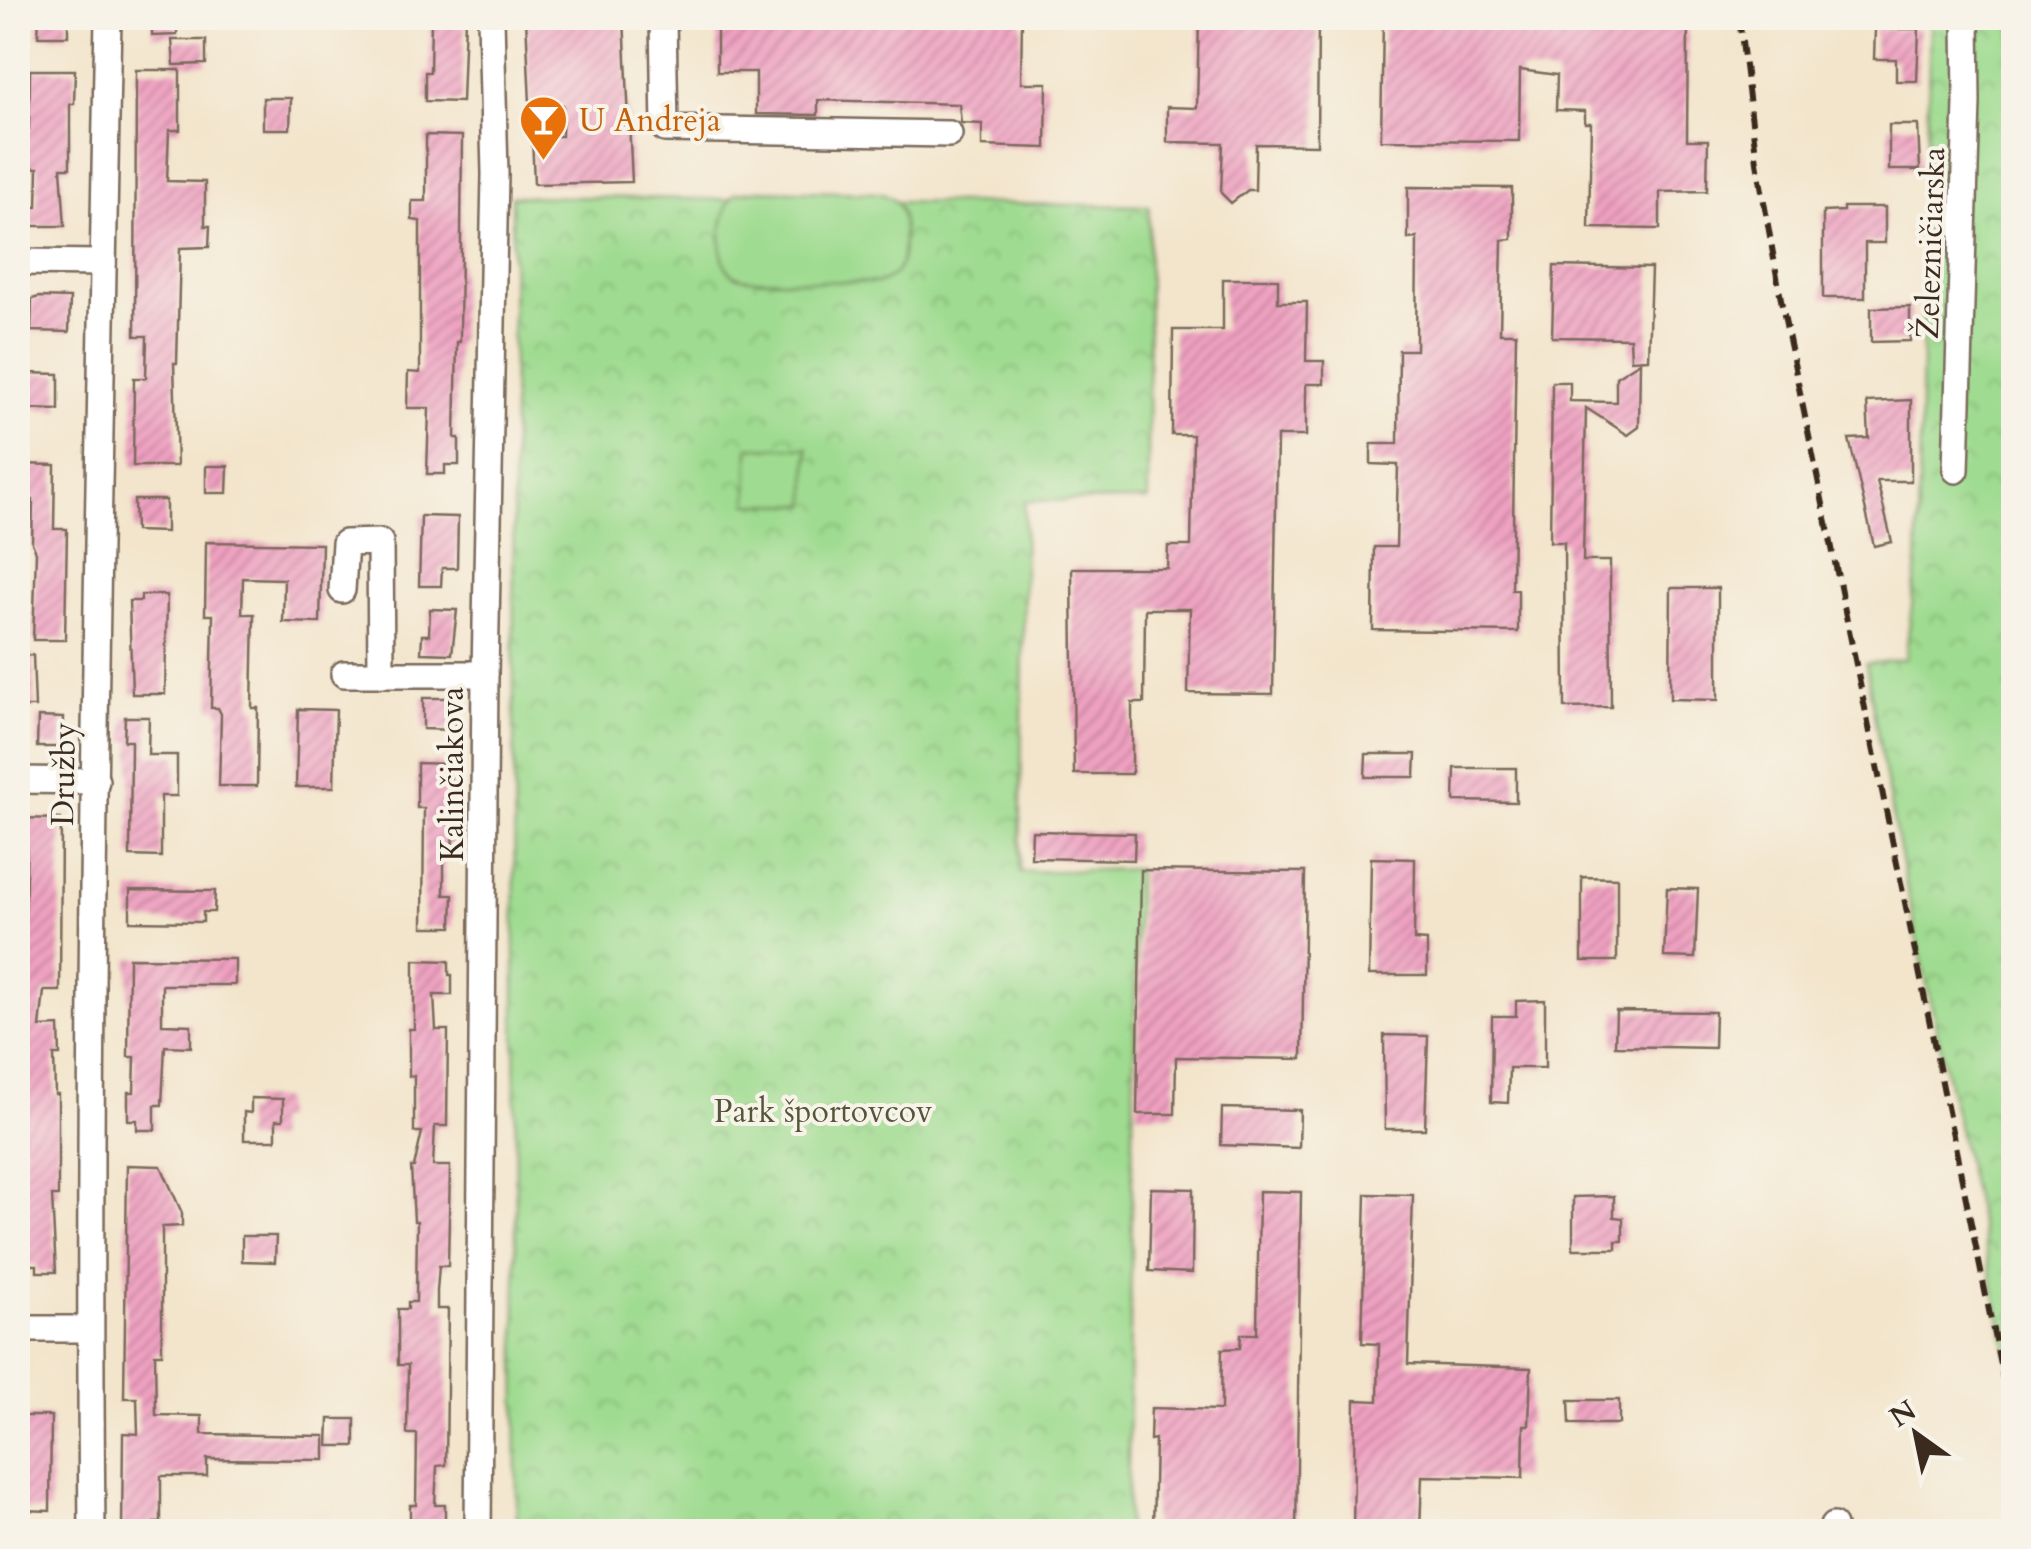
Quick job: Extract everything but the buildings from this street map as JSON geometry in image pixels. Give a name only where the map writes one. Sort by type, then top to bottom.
[{"type":"street","name":"Družby","points":[[92,1532],[90,1329],[108,18]]},
{"type":"street","name":"Kalinčiakova","points":[[478,1532],[485,674],[495,174],[491,18]]},
{"type":"street","points":[[662,18],[665,130],[948,134]]},
{"type":"street","name":"Železničiarska","points":[[1956,470],[1966,18]]},
{"type":"street","points":[[18,262],[103,263]]},
{"type":"street","points":[[342,590],[345,543],[380,542],[381,674]]},
{"type":"street","points":[[344,674],[485,674]]},
{"type":"street","points":[[18,780],[96,781]]},
{"type":"street","points":[[18,1328],[90,1329]]},
{"type":"green space","points":[[1930,18],[2013,18],[2013,1381],[1916,934],[1866,664],[1905,659],[1917,566]]},
{"type":"green space","points":[[760,190],[886,195],[897,203],[903,221],[900,266],[892,276],[878,283],[748,279],[734,275],[727,268],[722,251],[727,208],[736,193]]},
{"type":"green space","name":"Park športovcov","points":[[512,196],[1149,206],[1148,500],[1025,501],[1020,872],[1137,869],[1127,1531],[517,1531]]},
{"type":"green space","points":[[749,447],[808,448],[807,505],[748,504]]},
{"type":"railway","points":[[1739,18],[1757,162],[1782,305],[2014,1432]]},
{"type":"place","name":"U Andreja","points":[[544,162]]}]
